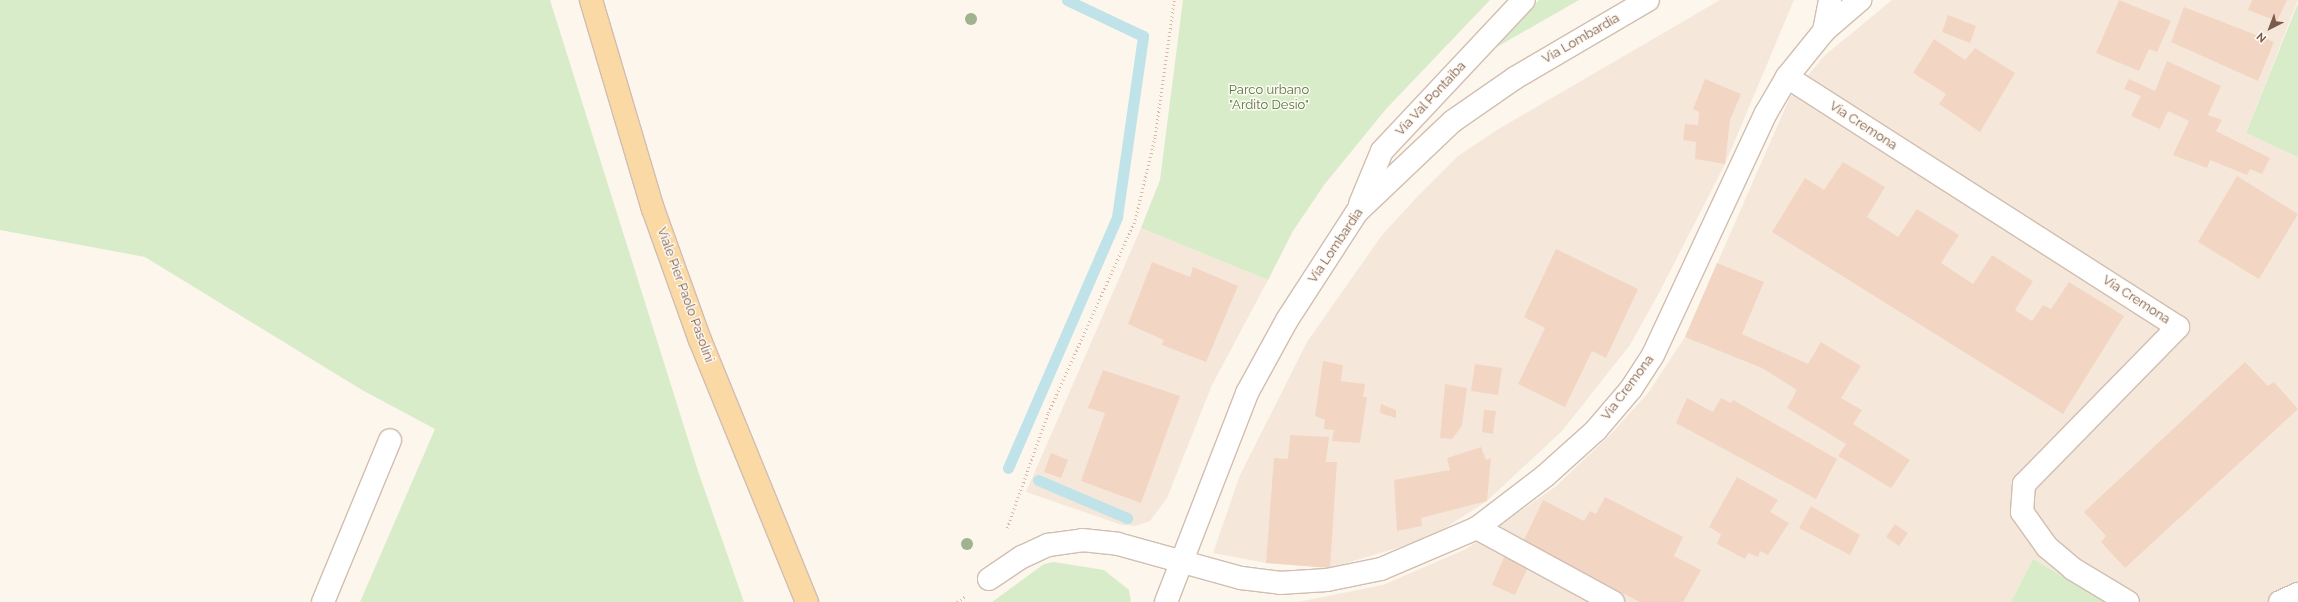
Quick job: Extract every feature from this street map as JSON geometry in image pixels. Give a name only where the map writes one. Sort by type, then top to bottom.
[{"type":"main road","name":"Viale Pier Paolo Pasolini","points":[[591,0],[653,209],[700,340],[803,593],[811,602]]},
{"type":"street","name":"Via Val Pontaiba","points":[[1357,212],[1382,151],[1524,0]]},
{"type":"street","name":"Via Lombardia","points":[[1166,602],[1247,393],[1287,320],[1357,212],[1453,121],[1515,78],[1648,0]]},
{"type":"street","name":"Via Cremona","points":[[1824,31],[1830,0]]},
{"type":"street","name":"Via Cremona","points":[[1181,561],[1241,578],[1279,583],[1327,580],[1381,569],[1477,528],[1545,476],[1596,430],[1631,389],[1653,355],[1766,113],[1787,77],[1824,31],[1860,0]]},
{"type":"street","name":"Via Cremona","points":[[1787,77],[2178,327],[2024,484],[2022,512],[2047,547],[2073,569],[2128,602]]},
{"type":"street","points":[[323,602],[390,440]]},
{"type":"street","points":[[1477,528],[1613,602]]},
{"type":"street","points":[[990,579],[1022,557],[1048,545],[1082,540],[1118,544],[1181,561]]},
{"type":"street","points":[[2280,602],[2298,594]]},
{"type":"path","points":[[1005,535],[1048,412],[1135,220],[1155,136],[1174,0]]},
{"type":"shaded area","points":[[1720,0],[1794,0],[1725,164],[1659,293],[1630,345],[1562,431],[1487,501],[1445,528],[1407,545],[1330,568],[1266,563],[1213,553],[1240,475],[1307,342],[1382,235],[1458,156],[1497,130]]},
{"type":"shaded area","points":[[1892,0],[2298,0],[2246,133],[2298,157],[2298,602],[2107,602],[2033,559],[2011,602],[1298,602],[1383,585],[1466,549],[1555,487],[1610,435],[1648,393],[1685,337],[1790,97],[1824,56]]},
{"type":"shaded area","points":[[1141,228],[1268,280],[1212,385],[1167,498],[1150,521],[1135,526],[1122,525],[1026,492]]},
{"type":"green space","points":[[0,0],[550,0],[698,471],[744,602],[360,602],[435,429],[362,390],[145,257],[0,230]]},
{"type":"green space","name":"Parco urbano \"Ardito Desio\"","points":[[1183,0],[1490,0],[1386,109],[1324,185],[1293,231],[1268,280],[1141,228],[1160,180]]},
{"type":"green space","points":[[1539,0],[1579,0],[1488,52]]},
{"type":"green space","points":[[2298,3],[2298,157],[2246,133]]},
{"type":"green space","points":[[2033,559],[2107,602],[2011,602]]},
{"type":"green space","points":[[1054,562],[1104,570],[1129,590],[1131,602],[992,602],[1044,564]]},
{"type":"building","points":[[2119,0],[2171,21],[2157,52],[2149,49],[2139,71],[2096,53]]},
{"type":"building","points":[[2252,0],[2287,0],[2277,21],[2248,10]]},
{"type":"building","points":[[2184,7],[2274,42],[2258,81],[2171,42]]},
{"type":"building","points":[[1948,15],[1976,26],[1970,43],[1942,32]]},
{"type":"building","points":[[1934,39],[1965,60],[1975,48],[2015,73],[1980,132],[1939,104],[1946,94],[1913,73]]},
{"type":"building","points":[[2167,61],[2221,86],[2208,115],[2222,120],[2216,131],[2270,158],[2262,174],[2250,169],[2247,175],[2210,160],[2207,168],[2173,155],[2189,121],[2168,111],[2160,129],[2131,116],[2141,96],[2124,89],[2129,79],[2155,91]]},
{"type":"building","points":[[1705,79],[1741,94],[1730,120],[1725,164],[1695,159],[1696,142],[1683,140],[1685,124],[1698,125],[1699,112],[1693,109]]},
{"type":"building","points":[[1843,162],[1885,187],[1867,217],[1898,237],[1917,209],[1959,235],[1941,263],[1973,284],[1992,255],[2033,281],[2015,310],[2032,321],[2043,305],[2051,309],[2069,282],[2124,316],[2063,414],[1772,232],[1805,178],[1824,190]]},
{"type":"building","points":[[2237,176],[2298,214],[2259,279],[2198,242]]},
{"type":"building","points":[[1556,249],[1638,289],[1606,358],[1592,351],[1565,407],[1518,384],[1545,328],[1524,317]]},
{"type":"building","points":[[1152,262],[1190,277],[1193,267],[1238,286],[1206,362],[1162,345],[1164,340],[1128,324]]},
{"type":"building","points":[[1717,263],[1764,282],[1742,334],[1808,364],[1821,342],[1861,366],[1841,398],[1862,410],[1853,424],[1910,460],[1891,488],[1838,456],[1846,444],[1787,408],[1797,390],[1762,368],[1685,337]]},
{"type":"building","points":[[1323,361],[1343,365],[1341,381],[1365,384],[1363,397],[1367,397],[1360,443],[1332,441],[1334,430],[1324,429],[1325,420],[1315,416]]},
{"type":"building","points":[[2245,362],[2268,386],[2274,382],[2298,409],[2125,568],[2101,542],[2106,536],[2084,512]]},
{"type":"building","points":[[1475,364],[1502,368],[1498,395],[1471,391]]},
{"type":"building","points":[[1103,370],[1180,396],[1141,503],[1081,481],[1105,413],[1088,408]]},
{"type":"building","points":[[1445,384],[1467,388],[1462,426],[1452,439],[1440,438]]},
{"type":"building","points":[[1687,398],[1713,412],[1721,398],[1731,403],[1733,400],[1837,459],[1816,499],[1676,423]]},
{"type":"building","points":[[1381,404],[1396,410],[1396,418],[1380,413]]},
{"type":"building","points":[[1484,410],[1496,411],[1493,434],[1482,432]]},
{"type":"building","points":[[1290,435],[1329,437],[1326,462],[1337,462],[1330,568],[1266,563],[1274,458],[1288,459]]},
{"type":"building","points":[[1481,447],[1486,460],[1491,458],[1487,501],[1421,518],[1422,526],[1397,531],[1394,480],[1450,470],[1447,458]]},
{"type":"building","points":[[1051,453],[1068,460],[1061,478],[1044,472]]},
{"type":"building","points":[[1737,477],[1778,500],[1770,512],[1789,523],[1768,555],[1760,551],[1758,557],[1748,553],[1745,559],[1717,544],[1721,534],[1709,527]]},
{"type":"building","points":[[1605,497],[1683,537],[1674,556],[1701,570],[1683,602],[1640,602],[1523,542],[1543,500],[1584,521],[1590,511],[1596,514]]},
{"type":"building","points":[[1811,506],[1860,535],[1850,555],[1799,528]]},
{"type":"building","points":[[1895,524],[1908,533],[1899,546],[1886,537]]},
{"type":"building","points":[[1505,555],[1529,565],[1515,595],[1492,585]]},
{"type":"waterway","points":[[1008,468],[1117,217],[1143,36],[1067,0]]},
{"type":"waterway","points":[[1038,480],[1127,518]]}]
